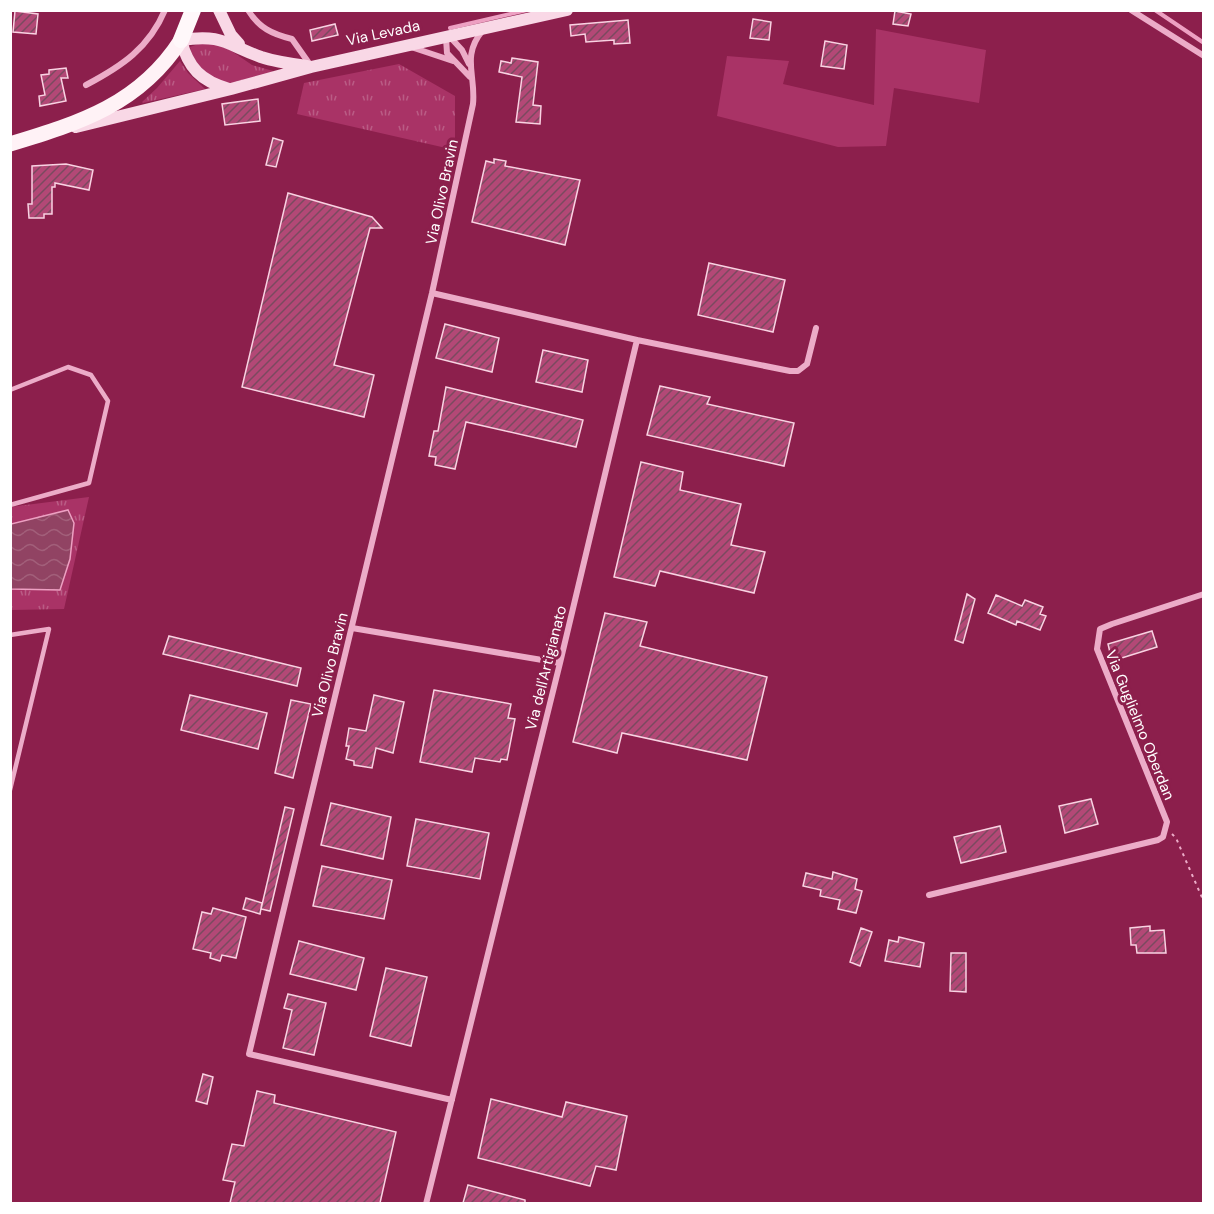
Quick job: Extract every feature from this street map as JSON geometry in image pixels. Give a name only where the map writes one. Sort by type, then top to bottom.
[{"type":"highway","points":[[181,40],[193,10]]},
{"type":"main road","points":[[219,10],[231,35],[243,49]]},
{"type":"main road","name":"Via Levada","points":[[10,144],[311,67],[567,10]]},
{"type":"main road","name":"Via Levada","points":[[181,40],[215,38],[279,62],[311,67]]},
{"type":"main road","points":[[181,40],[184,53],[198,73],[214,85],[231,89]]},
{"type":"main road","points":[[45,134],[89,118],[132,94],[159,70],[181,40]]},
{"type":"street","points":[[86,84],[109,73],[140,50],[159,25],[165,10]]},
{"type":"street","points":[[248,10],[261,28],[278,36],[292,39],[311,67]]},
{"type":"street","points":[[1131,10],[1203,56]]},
{"type":"street","points":[[470,68],[474,41],[483,30]]},
{"type":"street","points":[[448,38],[468,58],[470,68]]},
{"type":"street","points":[[448,38],[447,53],[471,77]]},
{"type":"street","points":[[409,47],[453,61]]},
{"type":"street","name":"Via Olivo Bravin","points":[[452,1100],[249,1054],[432,293],[474,104],[470,68]]},
{"type":"street","points":[[432,293],[637,340],[790,371],[798,371],[807,364],[816,328]]},
{"type":"street","name":"Via dell'Artigianato","points":[[426,1203],[560,663],[637,340]]},
{"type":"street","name":"Via Guglielmo Oberdan","points":[[1166,830],[1167,822],[1096,649],[1097,640],[1100,629],[1203,594]]},
{"type":"street","points":[[352,628],[560,663]]},
{"type":"street","points":[[929,895],[1158,840],[1163,837],[1166,830]]},
{"type":"lane","points":[[10,390],[68,368],[91,375],[108,400],[89,483],[10,505]]},
{"type":"lane","points":[[10,635],[49,629],[10,790]]},
{"type":"path","points":[[1166,830],[1176,838],[1203,902]]},
{"type":"green space","points":[[876,29],[986,50],[979,103],[894,88],[886,146],[838,147],[717,116],[727,56],[789,61],[783,84],[874,105]]},
{"type":"green space","points":[[201,43],[215,44],[230,50],[252,65],[273,71],[272,74],[240,83],[220,81],[206,73],[192,54],[190,47]]},
{"type":"green space","points":[[180,61],[188,73],[205,89],[143,103],[142,102]]},
{"type":"green space","points":[[399,64],[455,96],[455,150],[297,114],[304,83]]},
{"type":"green space","points":[[89,497],[64,609],[11,610],[10,507]]},
{"type":"water","points":[[68,510],[74,523],[70,559],[60,590],[11,589],[11,524]]},
{"type":"building","points":[[15,11],[38,14],[36,34],[13,32]]},
{"type":"building","points":[[895,11],[911,14],[908,26],[893,24]]},
{"type":"building","points":[[753,19],[771,22],[769,40],[750,38]]},
{"type":"building","points":[[628,20],[630,43],[614,44],[614,40],[586,42],[585,34],[571,36],[570,25]]},
{"type":"building","points":[[335,24],[338,35],[312,41],[310,30]]},
{"type":"building","points":[[825,41],[847,45],[844,69],[821,66]]},
{"type":"building","points":[[512,58],[538,62],[533,105],[541,106],[540,124],[516,122],[522,77],[499,72],[501,61],[511,63]]},
{"type":"building","points":[[66,68],[68,78],[61,78],[66,101],[40,106],[39,96],[45,95],[41,75],[49,74],[49,70]]},
{"type":"building","points":[[258,99],[260,121],[225,125],[222,104]]},
{"type":"building","points":[[273,138],[283,141],[276,167],[266,165]]},
{"type":"building","points":[[494,159],[506,161],[505,166],[580,180],[565,245],[472,222],[486,161],[494,163]]},
{"type":"building","points":[[66,164],[93,170],[89,190],[55,183],[55,187],[52,187],[52,214],[44,214],[44,218],[29,218],[28,204],[32,204],[32,166]]},
{"type":"building","points":[[288,193],[372,217],[382,228],[370,228],[334,365],[374,375],[364,417],[242,387]]},
{"type":"building","points":[[709,263],[785,280],[773,332],[698,315]]},
{"type":"building","points":[[445,324],[499,338],[492,372],[436,358]]},
{"type":"building","points":[[543,350],[588,360],[582,392],[536,382]]},
{"type":"building","points":[[660,386],[710,397],[707,404],[794,423],[784,466],[647,435]]},
{"type":"building","points":[[446,387],[583,420],[576,447],[466,422],[455,469],[435,465],[436,457],[429,456],[434,431],[438,431]]},
{"type":"building","points":[[641,462],[683,472],[680,490],[741,504],[731,545],[765,552],[754,593],[660,571],[655,586],[614,577]]},
{"type":"building","points":[[967,594],[975,599],[963,643],[955,640]]},
{"type":"building","points":[[996,595],[1022,606],[1025,600],[1043,607],[1040,614],[1046,616],[1040,630],[1017,621],[1016,625],[988,613]]},
{"type":"building","points":[[605,613],[647,622],[640,646],[767,677],[747,760],[622,733],[617,753],[573,742]]},
{"type":"building","points":[[1152,631],[1157,647],[1112,661],[1108,644]]},
{"type":"building","points":[[169,636],[301,668],[297,686],[163,654]]},
{"type":"building","points":[[434,690],[511,704],[508,718],[515,719],[507,760],[501,759],[500,762],[475,758],[472,772],[420,762]]},
{"type":"building","points":[[190,695],[267,713],[258,749],[181,730]]},
{"type":"building","points":[[374,695],[404,702],[393,753],[376,748],[372,768],[354,765],[354,761],[346,759],[349,746],[346,746],[349,728],[366,731]]},
{"type":"building","points":[[291,700],[311,704],[293,778],[275,773]]},
{"type":"building","points":[[1091,799],[1098,824],[1065,833],[1059,806]]},
{"type":"building","points":[[331,803],[391,817],[383,859],[321,845]]},
{"type":"building","points":[[285,807],[294,809],[270,911],[261,909]]},
{"type":"building","points":[[416,819],[489,833],[480,879],[407,866]]},
{"type":"building","points":[[1000,826],[1006,852],[961,863],[954,837]]},
{"type":"building","points":[[322,866],[392,880],[384,919],[313,906]]},
{"type":"building","points":[[833,872],[857,879],[855,889],[862,891],[856,913],[838,909],[840,900],[820,896],[821,890],[803,886],[806,873],[832,879]]},
{"type":"building","points":[[246,898],[262,903],[260,914],[243,909]]},
{"type":"building","points":[[213,908],[246,917],[236,958],[222,955],[220,961],[210,958],[211,953],[193,949],[202,912],[211,914]]},
{"type":"building","points":[[1150,926],[1150,931],[1164,930],[1166,953],[1137,953],[1136,945],[1131,945],[1130,928]]},
{"type":"building","points":[[861,928],[872,932],[860,966],[850,962]]},
{"type":"building","points":[[899,937],[924,943],[920,967],[885,961],[889,940],[898,942]]},
{"type":"building","points":[[299,941],[364,958],[356,990],[290,974]]},
{"type":"building","points":[[951,953],[966,953],[966,992],[950,991]]},
{"type":"building","points":[[386,968],[427,977],[411,1046],[370,1036]]},
{"type":"building","points":[[288,994],[326,1003],[314,1055],[283,1048],[292,1010],[284,1008]]},
{"type":"building","points":[[203,1074],[213,1077],[207,1104],[196,1101]]},
{"type":"building","points":[[257,1091],[275,1095],[274,1103],[396,1132],[380,1203],[230,1203],[235,1182],[223,1180],[232,1144],[244,1146]]},
{"type":"building","points":[[491,1099],[562,1117],[566,1102],[627,1116],[616,1170],[596,1166],[590,1186],[478,1158]]},
{"type":"building","points":[[468,1185],[525,1200],[525,1203],[463,1203]]},
{"type":"waterway","points":[[450,28],[527,10]]},
{"type":"waterway","points":[[1155,10],[1204,43]]}]
